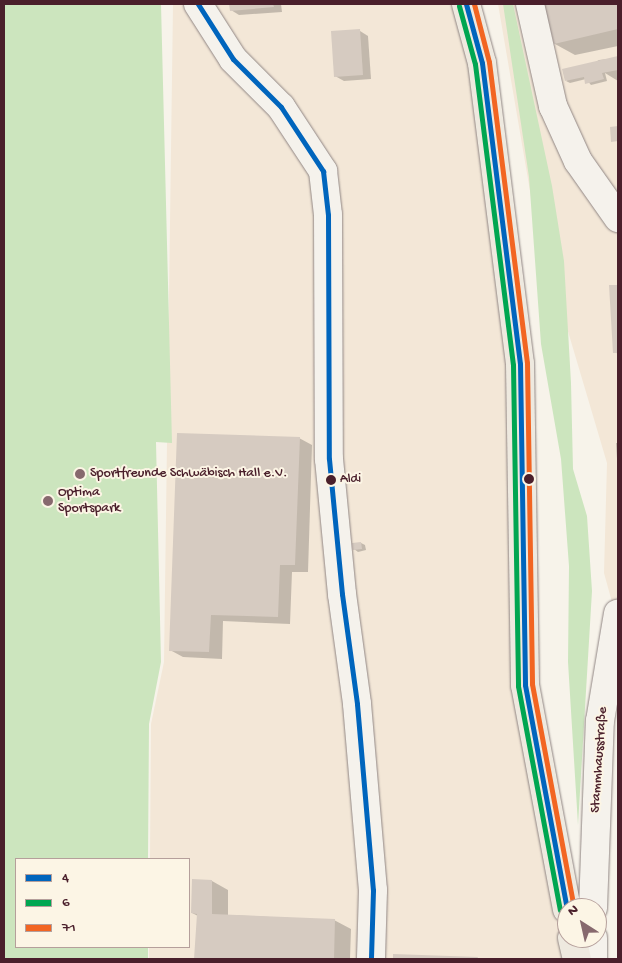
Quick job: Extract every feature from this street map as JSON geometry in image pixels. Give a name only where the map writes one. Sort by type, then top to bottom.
[{"type":"main road","points":[[466,4],[482,64],[520,364],[525,685],[565,898]]},
{"type":"street","points":[[198,4],[233,59],[281,107],[322,171],[328,214],[329,459],[342,594],[357,704],[373,890],[371,959]]},
{"type":"street","points":[[530,4],[553,106],[578,161],[618,218]]},
{"type":"street","name":"Stammhausstraße","points":[[593,898],[600,721],[618,613]]},
{"type":"shaded area","points":[[173,4],[457,4],[482,63],[520,364],[525,685],[558,898],[557,948],[568,948],[571,959],[149,959],[149,948],[190,948],[190,858],[150,858],[151,724],[164,662]]},
{"type":"shaded area","points":[[498,4],[618,4],[618,624],[604,573],[607,463],[535,220]]},
{"type":"green space","name":"Sportfreunde Schwäbisch Hall e.V.","points":[[4,4],[161,4],[172,443],[156,442],[161,662],[149,724],[148,858],[15,858],[15,948],[148,948],[148,959],[4,959]]},
{"type":"green space","points":[[503,4],[513,4],[552,186],[564,261],[571,383],[573,469],[587,516],[592,591],[578,825],[568,662],[569,566],[561,459],[541,344],[529,177]]},
{"type":"building","points":[[229,4],[273,4],[274,7],[230,11]]},
{"type":"building","points":[[544,4],[618,4],[618,29],[554,44]]},
{"type":"building","points":[[360,29],[363,75],[334,77],[331,31]]},
{"type":"building","points":[[618,56],[618,70],[602,73],[604,79],[585,84],[584,77],[565,81],[562,69]]},
{"type":"building","points":[[618,126],[618,141],[611,142],[610,127]]},
{"type":"building","points":[[609,285],[618,285],[618,353],[613,353]]},
{"type":"building","points":[[177,433],[300,437],[295,565],[280,565],[278,617],[211,615],[209,652],[169,651]]},
{"type":"building","points":[[361,542],[362,549],[353,550],[352,543]]},
{"type":"building","points":[[192,879],[212,880],[212,914],[335,919],[334,959],[194,959],[197,914],[191,913]]},
{"type":"building","points":[[393,954],[478,957],[477,959],[393,959]]},
{"type":"transit line","name":"4","points":[[198,4],[233,59],[281,107],[323,171],[328,215],[329,459],[342,594],[357,704],[373,890],[371,959]]},
{"type":"transit line","name":"4","points":[[466,4],[482,63],[520,364],[525,685],[565,898]]},
{"type":"transit line","name":"71","points":[[474,4],[489,62],[527,363],[532,684],[572,898]]},
{"type":"transit line","name":"6","points":[[459,6],[475,64],[513,365],[518,686],[558,898]]},
{"type":"place","name":"Sportfreunde Schwäbisch Hall e.V.","points":[[80,474]]},
{"type":"place","name":"Aldi","points":[[331,480]]},
{"type":"place","name":"Optima Sportspark","points":[[48,501]]}]
